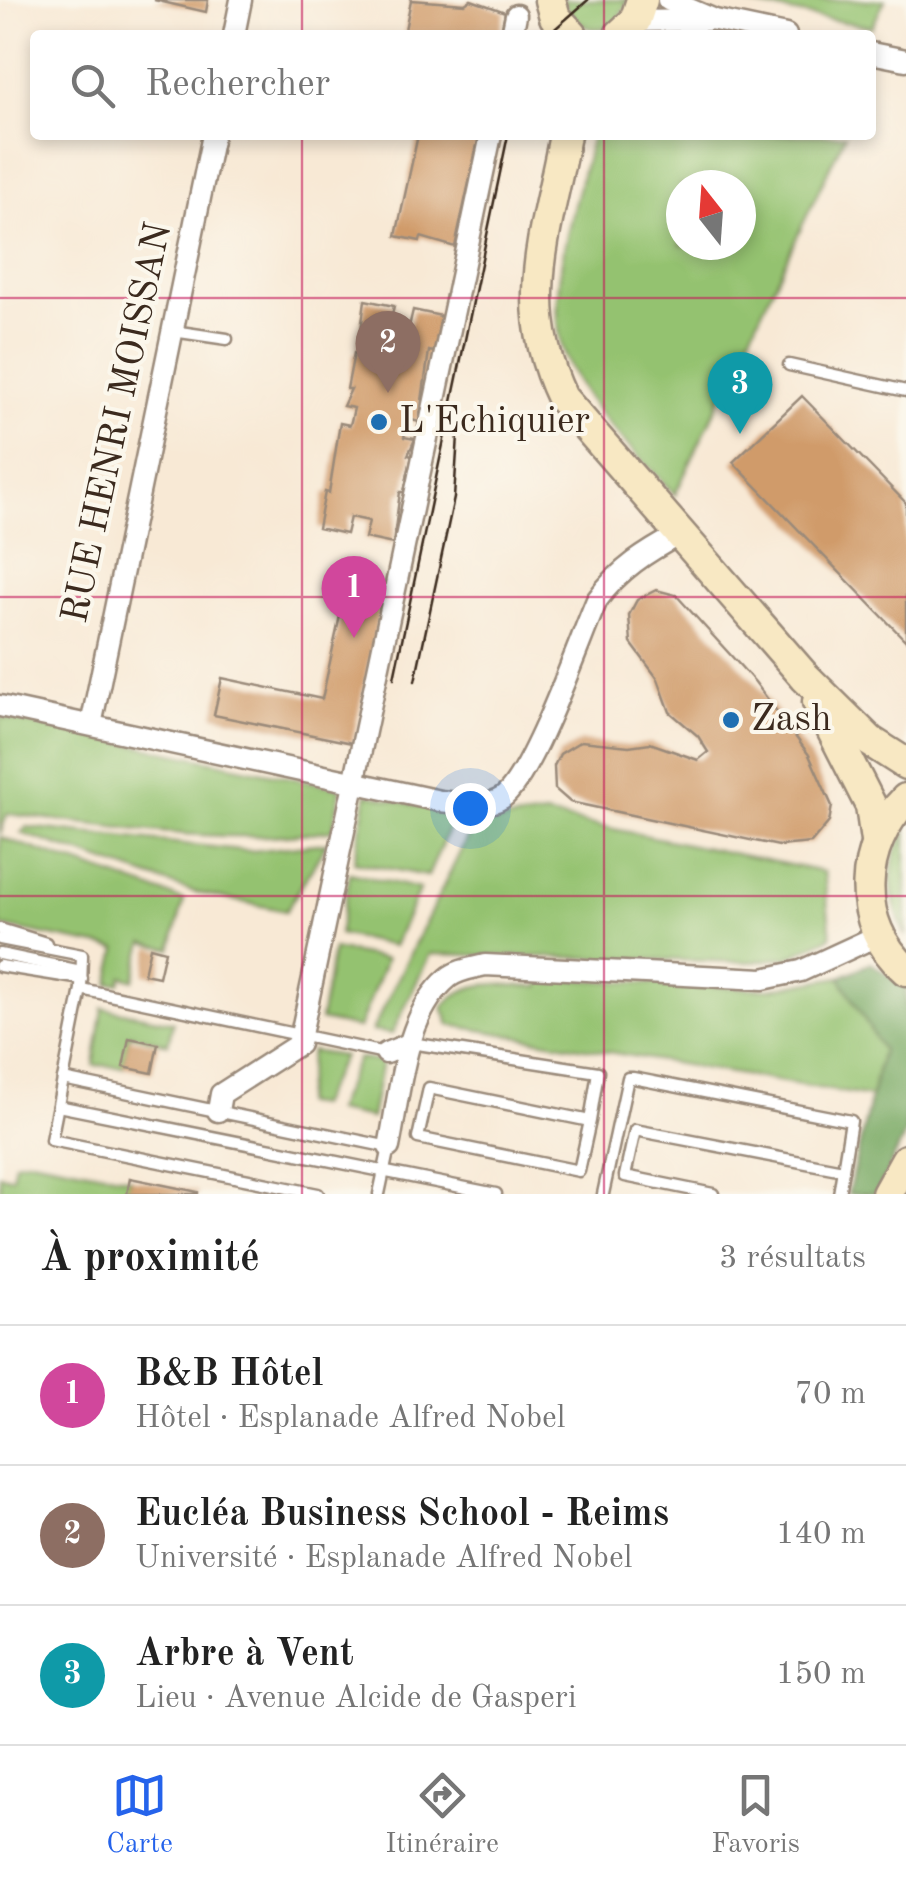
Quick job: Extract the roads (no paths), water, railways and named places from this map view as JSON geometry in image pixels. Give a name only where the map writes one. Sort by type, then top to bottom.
[{"type":"street","points":[[235,30],[242,0]]},
{"type":"street","points":[[668,0],[715,20],[762,30]]},
{"type":"street","points":[[632,19],[715,20]]},
{"type":"street","points":[[876,54],[906,60]]},
{"type":"street","name":"RUE HENRI MOISSAN","points":[[90,725],[212,140]]},
{"type":"street","points":[[218,1111],[221,1094],[299,1044],[490,140]]},
{"type":"street","points":[[564,140],[536,295],[544,361],[562,398],[805,677],[870,741],[906,764]]},
{"type":"street","points":[[0,706],[474,805],[505,796],[541,732],[597,600],[610,580],[639,556],[680,534]]},
{"type":"street","points":[[805,677],[870,806],[876,842],[868,888],[879,935],[906,970]]},
{"type":"street","points":[[876,842],[906,799]]},
{"type":"street","points":[[389,1146],[411,1043],[428,1000],[451,974],[485,965],[764,979],[801,971],[879,935]]},
{"type":"street","points":[[386,1053],[411,1043]]},
{"type":"street","points":[[887,1194],[906,1160]]},
{"type":"lane","points":[[172,330],[228,340]]},
{"type":"lane","points":[[789,365],[906,391]]},
{"type":"lane","points":[[0,929],[60,950]]},
{"type":"lane","points":[[0,939],[82,955],[81,980],[51,1140],[318,1194]]},
{"type":"lane","points":[[0,954],[81,980]]},
{"type":"lane","points":[[0,966],[81,980],[386,1053]]},
{"type":"lane","points":[[411,1043],[598,1072],[590,1120],[580,1170],[418,1138],[429,1088],[590,1120]]},
{"type":"lane","points":[[603,1194],[628,1078],[851,1122],[839,1194]]},
{"type":"lane","points":[[62,1079],[389,1146],[380,1194]]},
{"type":"lane","points":[[58,1106],[496,1194]]},
{"type":"lane","points":[[712,1194],[626,1176],[635,1130],[843,1170]]},
{"type":"tram line","points":[[554,30],[588,0]]},
{"type":"tram line","points":[[394,678],[507,140]]},
{"type":"tram line","points":[[415,681],[454,498],[459,420]]},
{"type":"place","name":"Eucléa Business School - Reims","points":[[388,393]]},
{"type":"place","name":"L'Echiquier","points":[[379,422]]},
{"type":"place","name":"Arbre à Vent","points":[[740,434]]},
{"type":"place","name":"B&B Hôtel","points":[[354,638]]},
{"type":"place","name":"Zash","points":[[731,720]]}]
